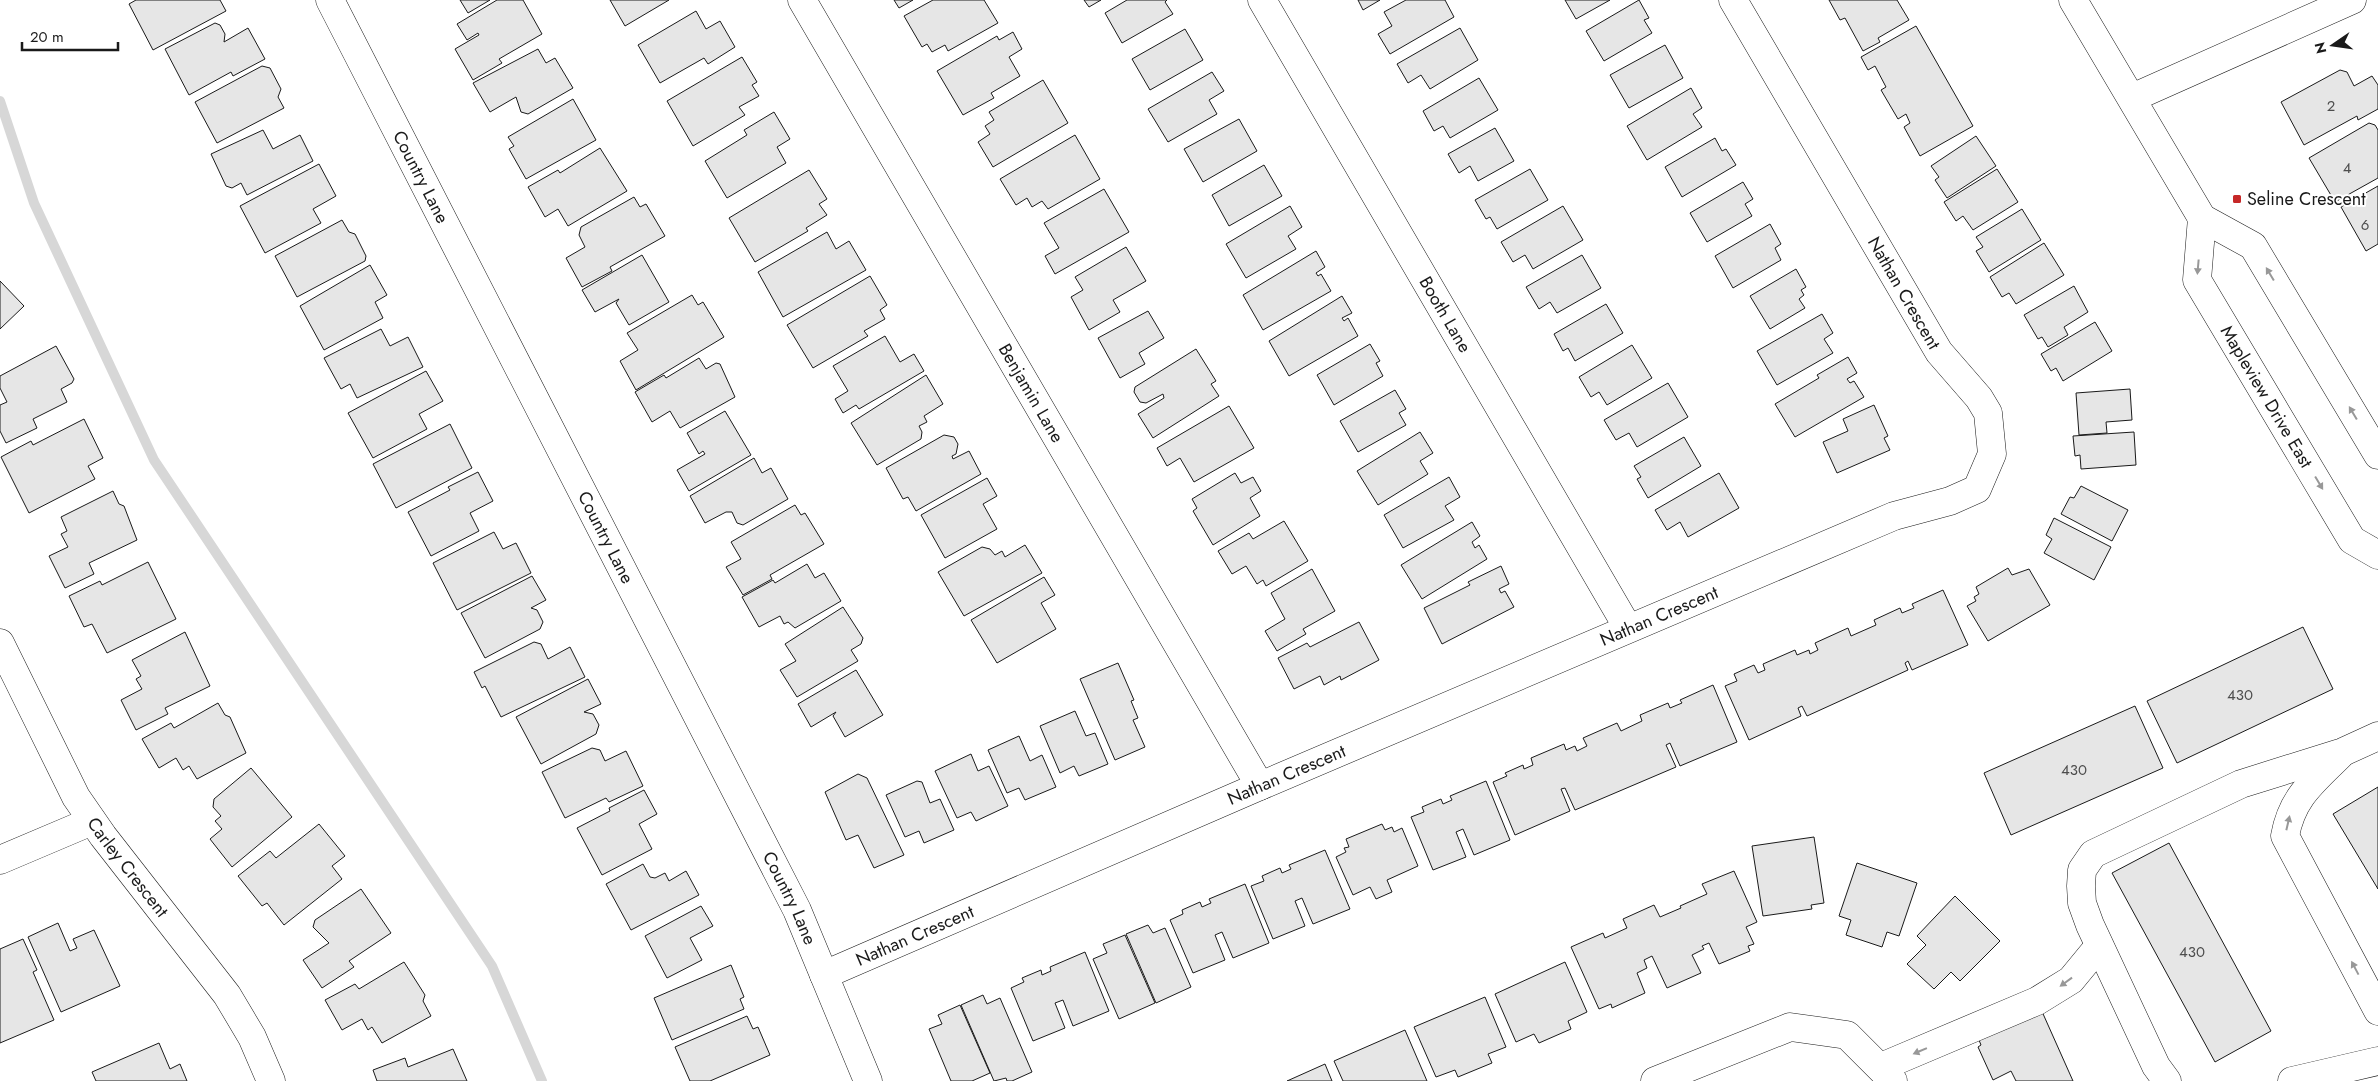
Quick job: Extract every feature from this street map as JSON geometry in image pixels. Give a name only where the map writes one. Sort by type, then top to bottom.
[{"type":"street","name":"Country Lane","points":[[330,0],[797,910],[868,1081]]},
{"type":"street","name":"Benjamin Lane","points":[[802,0],[1260,786]]},
{"type":"street","name":"Booth Lane","points":[[1262,0],[1628,628]]},
{"type":"street","name":"Nathan Crescent","points":[[824,975],[1628,628],[1894,516],[1950,502],[1977,489],[1992,454],[1988,413],[1979,398],[1939,352],[1733,0]]},
{"type":"street","points":[[2073,0],[2202,218],[2253,246],[2378,455]]},
{"type":"street","points":[[2132,98],[2352,0]]},
{"type":"street","name":"Mapleview Drive East","points":[[2202,218],[2197,280],[2352,540],[2378,555]]},
{"type":"street","name":"Carley Crescent","points":[[0,643],[67,780],[92,822],[227,995],[252,1037],[271,1081]]},
{"type":"street","points":[[2167,1081],[2156,1066],[2099,946],[2082,904],[2082,870],[2093,854],[2241,784],[2342,752],[2378,736]]},
{"type":"street","points":[[2342,752],[2300,795],[2289,817],[2285,836],[2378,1011]]},
{"type":"street","points":[[0,860],[92,822]]},
{"type":"street","points":[[1655,1081],[1790,1027],[1847,1035],[1887,1074],[2037,1001],[2071,980],[2099,946]]},
{"type":"street","points":[[2292,1081],[2378,1061]]},
{"type":"building","points":[[136,0],[220,0],[226,11],[153,50],[129,4]]},
{"type":"building","points":[[460,0],[490,0],[468,13]]},
{"type":"building","points":[[497,0],[523,0],[542,34],[499,59],[502,63],[473,80],[455,49],[479,35],[478,33],[467,40],[457,24]]},
{"type":"building","points":[[610,0],[669,0],[625,26]]},
{"type":"building","points":[[894,0],[913,0],[899,8]]},
{"type":"building","points":[[933,0],[984,0],[998,23],[948,51],[945,45],[932,52],[927,44],[922,47],[904,16]]},
{"type":"building","points":[[1084,0],[1101,0],[1089,7]]},
{"type":"building","points":[[1127,0],[1167,0],[1165,2],[1173,14],[1122,43],[1105,13]]},
{"type":"building","points":[[1358,0],[1380,0],[1363,10]]},
{"type":"building","points":[[1406,0],[1445,0],[1454,17],[1390,54],[1378,34],[1392,26],[1384,12]]},
{"type":"building","points":[[1565,0],[1610,0],[1576,19]]},
{"type":"building","points":[[1639,0],[1649,18],[1644,20],[1652,33],[1604,61],[1586,31]]},
{"type":"building","points":[[1829,0],[1897,0],[1909,20],[1878,38],[1880,42],[1863,51],[1845,18],[1840,20]]},
{"type":"building","points":[[696,11],[706,29],[720,21],[735,47],[708,64],[704,58],[660,83],[638,45]]},
{"type":"building","points":[[215,23],[220,25],[225,34],[224,42],[248,28],[265,59],[233,76],[231,72],[189,95],[165,49]]},
{"type":"building","points":[[1916,26],[1973,126],[1920,156],[1904,127],[1910,123],[1906,114],[1898,119],[1881,90],[1886,87],[1875,66],[1868,70],[1861,57]]},
{"type":"building","points":[[1460,28],[1478,60],[1430,89],[1421,75],[1408,83],[1397,64]]},
{"type":"building","points":[[1185,29],[1203,60],[1150,90],[1132,59]]},
{"type":"building","points":[[1013,32],[1022,49],[1009,57],[1020,76],[991,93],[994,98],[963,115],[937,71],[997,36],[999,40]]},
{"type":"building","points":[[1665,45],[1683,78],[1629,108],[1610,75]]},
{"type":"building","points":[[538,49],[546,63],[555,58],[573,88],[528,114],[521,112],[516,97],[490,112],[473,83]]},
{"type":"building","points":[[742,57],[757,82],[752,85],[759,96],[739,107],[745,115],[693,146],[667,101]]},
{"type":"building","points":[[262,66],[270,68],[281,89],[278,97],[284,108],[217,143],[195,102]]},
{"type":"building","points":[[2340,70],[2347,72],[2354,86],[2372,76],[2378,85],[2378,109],[2358,120],[2357,116],[2304,145],[2281,102]]},
{"type":"building","points":[[1212,72],[1224,91],[1209,100],[1217,114],[1168,142],[1148,109]]},
{"type":"building","points":[[1479,78],[1498,110],[1450,138],[1443,126],[1434,131],[1423,111]]},
{"type":"building","points":[[1043,80],[1068,123],[993,167],[978,142],[990,134],[985,126],[994,120],[989,112]]},
{"type":"building","points":[[1691,88],[1702,108],[1693,114],[1702,127],[1647,160],[1627,126]]},
{"type":"building","points":[[573,99],[596,140],[526,179],[509,149],[514,146],[508,137]]},
{"type":"building","points":[[774,112],[790,139],[777,147],[786,163],[727,198],[705,161],[747,135],[744,130]]},
{"type":"building","points":[[1239,119],[1257,151],[1203,182],[1184,149]]},
{"type":"building","points":[[2369,123],[2375,125],[2378,130],[2378,178],[2335,202],[2309,158]]},
{"type":"building","points":[[1495,128],[1514,161],[1478,181],[1470,166],[1459,173],[1448,154]]},
{"type":"building","points":[[263,130],[273,149],[300,135],[313,161],[247,195],[241,183],[232,188],[226,186],[211,154]]},
{"type":"building","points":[[1075,135],[1100,179],[1048,209],[1042,201],[1032,207],[1027,198],[1016,205],[1000,179]]},
{"type":"building","points":[[1976,136],[1996,166],[1947,198],[1935,180],[1939,177],[1931,166]]},
{"type":"building","points":[[1715,138],[1722,151],[1726,149],[1736,165],[1682,197],[1665,167]]},
{"type":"building","points":[[600,148],[627,191],[568,226],[558,209],[545,217],[528,187],[558,170],[560,173]]},
{"type":"building","points":[[319,164],[336,196],[313,209],[321,223],[265,253],[240,206]]},
{"type":"building","points":[[1264,165],[1282,196],[1229,226],[1212,195]]},
{"type":"building","points":[[1530,169],[1548,200],[1497,229],[1490,217],[1486,219],[1475,200]]},
{"type":"building","points":[[1997,169],[2018,202],[1973,230],[1963,216],[1956,221],[1944,202]]},
{"type":"building","points":[[809,170],[827,199],[819,204],[827,215],[806,228],[808,231],[755,262],[729,218]]},
{"type":"building","points":[[1743,182],[1753,199],[1745,204],[1752,216],[1707,242],[1690,213]]},
{"type":"building","points":[[2378,186],[2378,244],[2366,251],[2341,207]]},
{"type":"building","points":[[1104,189],[1129,232],[1055,274],[1045,256],[1059,248],[1044,223]]},
{"type":"building","points":[[634,197],[640,207],[646,204],[665,236],[610,267],[612,271],[582,287],[566,258],[585,247],[579,235],[581,227]]},
{"type":"building","points":[[1290,206],[1302,227],[1288,236],[1296,249],[1246,278],[1226,244]]},
{"type":"building","points":[[1563,206],[1583,240],[1533,269],[1525,255],[1513,262],[1501,242]]},
{"type":"building","points":[[2022,209],[2041,240],[1989,272],[1976,251],[1983,247],[1976,237]]},
{"type":"building","points":[[342,220],[349,232],[355,234],[366,256],[365,261],[297,297],[275,256]]},
{"type":"building","points":[[1770,224],[1781,244],[1775,248],[1781,260],[1733,288],[1715,256]]},
{"type":"building","points":[[827,232],[836,249],[849,241],[866,270],[783,317],[758,272]]},
{"type":"building","points":[[2044,243],[2064,275],[2016,304],[2009,293],[2002,297],[1990,277]]},
{"type":"building","points":[[1126,247],[1146,281],[1113,300],[1120,312],[1089,330],[1071,297],[1083,290],[1075,277]]},
{"type":"building","points":[[1316,251],[1325,267],[1316,273],[1318,276],[1321,274],[1331,291],[1263,330],[1243,295]]},
{"type":"building","points":[[642,255],[669,302],[629,325],[616,303],[619,299],[595,312],[582,290]]},
{"type":"building","points":[[1582,255],[1601,288],[1557,313],[1550,302],[1539,309],[1526,287]]},
{"type":"building","points":[[370,265],[387,295],[375,302],[383,318],[324,350],[300,306]]},
{"type":"building","points":[[1796,269],[1806,287],[1801,290],[1804,295],[1799,299],[1805,308],[1770,329],[1750,296]]},
{"type":"building","points":[[870,276],[887,305],[880,310],[885,319],[864,331],[868,336],[813,368],[787,325]]},
{"type":"building","points":[[0,281],[24,306],[0,329]]},
{"type":"building","points":[[2074,286],[2088,312],[2064,327],[2068,335],[2048,347],[2042,337],[2038,339],[2024,315]]},
{"type":"building","points":[[692,295],[698,305],[703,302],[724,337],[636,390],[620,361],[638,350],[627,333]]},
{"type":"building","points":[[1342,296],[1352,313],[1342,318],[1344,321],[1348,318],[1358,336],[1289,376],[1269,341]]},
{"type":"building","points":[[1606,304],[1623,333],[1575,361],[1568,348],[1563,351],[1554,334]]},
{"type":"building","points":[[1148,311],[1164,338],[1139,353],[1145,364],[1120,378],[1098,338]]},
{"type":"building","points":[[1822,314],[1833,333],[1824,339],[1833,353],[1777,385],[1757,351]]},
{"type":"building","points":[[2095,322],[2112,351],[2063,381],[2056,368],[2051,371],[2041,354]]},
{"type":"building","points":[[381,329],[390,346],[408,337],[423,367],[357,398],[350,384],[341,389],[324,358]]},
{"type":"building","points":[[885,336],[900,362],[914,354],[924,371],[859,409],[856,405],[843,413],[835,399],[848,391],[833,366]]},
{"type":"building","points":[[1370,344],[1380,361],[1376,363],[1383,376],[1334,405],[1317,375]]},
{"type":"building","points":[[1632,345],[1652,378],[1607,405],[1599,392],[1591,397],[1579,377]]},
{"type":"building","points":[[56,346],[74,379],[72,383],[61,389],[67,402],[33,419],[37,428],[6,443],[0,431],[0,405],[7,402],[0,388],[0,376]]},
{"type":"building","points":[[1196,349],[1216,381],[1211,384],[1219,396],[1153,438],[1138,414],[1164,398],[1163,394],[1146,403],[1140,402],[1134,392],[1135,387]]},
{"type":"building","points":[[1848,357],[1857,373],[1847,379],[1850,383],[1854,381],[1864,397],[1795,437],[1775,404],[1819,378],[1817,375]]},
{"type":"building","points":[[699,358],[706,369],[716,363],[720,364],[735,397],[680,428],[670,411],[652,422],[635,392],[664,375],[666,378]]},
{"type":"building","points":[[426,371],[443,401],[419,414],[427,429],[373,458],[348,413]]},
{"type":"building","points":[[926,375],[943,404],[924,416],[927,422],[919,426],[922,432],[921,439],[877,465],[851,423]]},
{"type":"building","points":[[1668,383],[1688,417],[1637,447],[1629,433],[1616,440],[1604,420]]},
{"type":"building","points":[[2130,389],[2132,420],[2106,422],[2107,433],[2079,435],[2076,393]]},
{"type":"building","points":[[1395,390],[1406,409],[1399,413],[1406,425],[1358,452],[1340,421]]},
{"type":"building","points":[[1874,405],[1888,436],[1884,438],[1890,450],[1837,473],[1823,442],[1848,431],[1843,419]]},
{"type":"building","points":[[1229,406],[1254,448],[1194,482],[1180,458],[1167,466],[1157,448]]},
{"type":"building","points":[[725,411],[751,455],[689,491],[677,470],[705,454],[703,451],[699,454],[687,433]]},
{"type":"building","points":[[84,419],[103,458],[88,466],[95,479],[29,513],[1,457],[31,441],[33,445]]},
{"type":"building","points":[[450,424],[472,468],[396,508],[373,464]]},
{"type":"building","points":[[1420,432],[1433,453],[1420,461],[1428,474],[1378,505],[1357,471]]},
{"type":"building","points":[[2134,432],[2136,465],[2081,469],[2080,455],[2075,456],[2073,436]]},
{"type":"building","points":[[944,435],[954,437],[958,444],[956,454],[952,456],[953,459],[969,451],[981,474],[916,511],[908,497],[903,499],[886,468]]},
{"type":"building","points":[[1684,437],[1701,466],[1648,498],[1637,479],[1641,477],[1634,466]]},
{"type":"building","points":[[754,458],[762,473],[771,468],[788,499],[743,525],[737,523],[732,512],[726,512],[705,523],[690,496]]},
{"type":"building","points":[[478,472],[493,501],[470,513],[479,531],[431,556],[408,512],[450,490],[448,487]]},
{"type":"building","points":[[1235,473],[1241,483],[1253,477],[1261,491],[1250,498],[1260,516],[1213,545],[1193,511],[1197,508],[1192,499]]},
{"type":"building","points":[[1719,473],[1739,508],[1688,537],[1680,522],[1667,530],[1655,510]]},
{"type":"building","points":[[1449,477],[1460,497],[1445,506],[1454,520],[1403,548],[1384,515]]},
{"type":"building","points":[[987,478],[997,496],[983,504],[997,529],[945,558],[921,515]]},
{"type":"building","points":[[2081,486],[2128,510],[2112,541],[2061,514],[2070,497],[2074,498]]},
{"type":"building","points":[[113,491],[119,504],[124,506],[137,540],[89,563],[94,574],[65,588],[49,556],[68,547],[61,534],[67,531],[61,517]]},
{"type":"building","points":[[795,505],[801,515],[805,513],[824,544],[770,575],[772,579],[743,595],[726,567],[741,559],[731,542]]},
{"type":"building","points":[[2054,518],[2111,547],[2094,580],[2044,553],[2052,539],[2046,535]]},
{"type":"building","points":[[1284,521],[1308,561],[1266,586],[1263,580],[1257,584],[1246,566],[1232,574],[1218,551],[1249,533],[1253,539]]},
{"type":"building","points":[[1472,522],[1480,536],[1472,542],[1475,548],[1479,545],[1487,559],[1422,599],[1401,565]]},
{"type":"building","points":[[494,532],[503,549],[516,543],[531,573],[457,610],[433,563]]},
{"type":"building","points":[[1025,545],[1042,573],[964,616],[938,572],[982,547],[990,549],[995,555],[1002,551],[1005,557]]},
{"type":"building","points":[[148,562],[176,619],[107,653],[92,624],[84,627],[69,596],[100,581],[102,585]]},
{"type":"building","points":[[807,564],[815,578],[824,573],[841,601],[795,628],[788,622],[784,624],[780,616],[759,627],[742,597],[773,580],[775,583]]},
{"type":"building","points":[[1501,566],[1509,584],[1499,589],[1501,593],[1505,591],[1514,607],[1442,644],[1424,608],[1470,585],[1468,582]]},
{"type":"building","points":[[2008,568],[2012,575],[2029,569],[2050,605],[1988,641],[1967,606],[1976,601],[1974,597],[1979,594],[1976,587]]},
{"type":"building","points":[[1312,569],[1335,611],[1303,629],[1306,634],[1277,651],[1265,631],[1285,619],[1271,593]]},
{"type":"building","points":[[532,576],[546,600],[531,608],[537,610],[543,622],[540,629],[485,658],[461,613]]},
{"type":"building","points":[[1044,577],[1055,595],[1041,603],[1056,629],[997,663],[971,620]]},
{"type":"building","points":[[1943,590],[1968,645],[1912,670],[1908,661],[1905,663],[1908,670],[1807,716],[1802,706],[1798,708],[1801,716],[1749,740],[1725,686],[1737,681],[1734,674],[1754,665],[1758,673],[1765,670],[1763,664],[1795,650],[1797,655],[1809,650],[1810,654],[1818,650],[1815,643],[1848,628],[1851,636],[1876,625],[1874,620],[1900,608],[1902,613],[1914,608],[1912,604]]},
{"type":"building","points":[[843,607],[863,638],[861,644],[851,650],[858,661],[797,697],[780,670],[796,661],[785,644]]},
{"type":"building","points":[[1359,622],[1379,660],[1341,680],[1340,676],[1324,685],[1320,676],[1294,689],[1278,658],[1307,643],[1310,647]]},
{"type":"building","points":[[2303,627],[2333,689],[2177,763],[2147,701]]},
{"type":"building","points":[[185,632],[210,686],[165,708],[168,714],[136,730],[121,700],[142,689],[136,679],[141,676],[132,660]]},
{"type":"building","points":[[534,642],[541,644],[548,659],[570,647],[585,677],[501,717],[485,686],[482,688],[474,672]]},
{"type":"building","points":[[1118,663],[1134,700],[1131,701],[1138,718],[1133,720],[1145,747],[1115,760],[1080,679]]},
{"type":"building","points":[[856,670],[883,715],[845,737],[833,716],[836,712],[811,727],[798,704]]},
{"type":"building","points":[[588,679],[601,704],[584,712],[593,714],[599,725],[596,734],[541,764],[516,717]]},
{"type":"building","points":[[1713,685],[1737,742],[1680,766],[1670,743],[1666,745],[1676,767],[1575,810],[1565,788],[1561,789],[1570,811],[1515,835],[1493,782],[1507,776],[1505,773],[1523,765],[1524,769],[1533,765],[1531,758],[1564,744],[1566,750],[1575,746],[1577,751],[1587,746],[1583,738],[1617,723],[1621,731],[1642,721],[1640,715],[1668,703],[1670,708],[1682,703],[1680,700]]},
{"type":"building","points":[[218,703],[225,715],[230,717],[246,753],[197,779],[189,766],[183,770],[176,758],[159,768],[142,739],[171,723],[174,728]]},
{"type":"building","points":[[2135,706],[2163,768],[2011,835],[1984,773]]},
{"type":"building","points":[[1075,711],[1086,736],[1095,733],[1108,764],[1079,776],[1074,766],[1060,773],[1040,726]]},
{"type":"building","points":[[1019,736],[1030,761],[1042,755],[1056,787],[1025,800],[1019,788],[1007,793],[988,750]]},
{"type":"building","points":[[592,748],[600,750],[605,761],[626,751],[643,786],[609,802],[606,798],[565,818],[542,772]]},
{"type":"building","points":[[971,754],[978,771],[989,766],[1008,806],[976,821],[971,812],[957,818],[935,771]]},
{"type":"building","points":[[251,768],[292,817],[232,867],[210,839],[222,829],[215,821],[221,816],[213,807],[214,799]]},
{"type":"building","points":[[858,774],[867,778],[904,855],[874,868],[858,835],[846,840],[825,792]]},
{"type":"building","points":[[917,781],[922,782],[930,803],[940,799],[954,830],[924,843],[919,831],[905,837],[886,795]]},
{"type":"building","points":[[1486,781],[1510,840],[1474,855],[1463,829],[1456,832],[1466,857],[1433,870],[1411,817],[1424,812],[1422,807],[1441,799],[1443,804],[1452,800],[1450,796]]},
{"type":"building","points":[[2378,787],[2378,889],[2333,814]]},
{"type":"building","points":[[644,790],[657,814],[639,824],[652,849],[602,875],[577,828],[610,811],[609,808]]},
{"type":"building","points":[[319,824],[345,856],[332,866],[342,879],[284,925],[267,903],[262,906],[238,876],[270,851],[276,858]]},
{"type":"building","points":[[1382,824],[1385,830],[1392,827],[1394,832],[1402,828],[1418,866],[1387,880],[1392,892],[1376,899],[1370,887],[1353,895],[1336,857],[1346,852],[1344,848],[1349,847],[1346,839]]},
{"type":"building","points":[[1814,837],[1824,903],[1811,905],[1812,909],[1763,916],[1752,846]]},
{"type":"building","points":[[2169,843],[2271,1031],[2215,1062],[2112,873]]},
{"type":"building","points":[[1325,850],[1350,909],[1313,924],[1302,898],[1295,901],[1305,926],[1273,939],[1251,886],[1264,881],[1262,876],[1280,868],[1282,873],[1291,869],[1289,865]]},
{"type":"building","points":[[1857,863],[1917,883],[1899,936],[1887,932],[1882,947],[1846,935],[1851,920],[1839,916]]},
{"type":"building","points":[[643,864],[650,877],[655,878],[665,873],[669,881],[686,871],[699,895],[631,930],[606,884]]},
{"type":"building","points":[[1734,871],[1757,922],[1746,927],[1754,944],[1748,946],[1750,951],[1719,964],[1709,943],[1702,946],[1704,949],[1692,955],[1701,973],[1667,988],[1652,956],[1644,960],[1647,968],[1637,973],[1645,993],[1612,1008],[1611,1004],[1599,1009],[1571,947],[1603,933],[1605,938],[1627,928],[1623,919],[1654,905],[1660,917],[1681,908],[1680,906],[1707,894],[1702,884]]},
{"type":"building","points":[[1245,884],[1269,943],[1233,958],[1222,932],[1215,935],[1225,960],[1193,973],[1170,920],[1183,914],[1182,910],[1200,902],[1202,907],[1211,903],[1209,899]]},
{"type":"building","points":[[361,889],[391,933],[349,961],[354,967],[322,988],[303,960],[329,943],[313,927],[315,920]]},
{"type":"building","points":[[1955,896],[2000,941],[1960,981],[1951,972],[1934,989],[1907,964],[1926,945],[1917,936]]},
{"type":"building","points":[[701,906],[713,926],[690,938],[702,960],[667,978],[645,936]]},
{"type":"building","points":[[58,923],[70,951],[77,948],[73,939],[94,930],[120,986],[61,1012],[28,937]]},
{"type":"building","points":[[1148,925],[1153,933],[1165,928],[1191,987],[1156,1003],[1126,934]]},
{"type":"building","points":[[1125,935],[1155,1003],[1119,1019],[1093,959],[1107,953],[1103,944]]},
{"type":"building","points":[[23,939],[37,970],[33,972],[54,1020],[0,1043],[0,949]]},
{"type":"building","points":[[1085,952],[1109,1011],[1073,1026],[1063,1000],[1055,1003],[1065,1028],[1033,1041],[1011,988],[1024,982],[1022,978],[1041,970],[1042,975],[1051,971],[1050,967]]},
{"type":"building","points":[[404,962],[425,995],[423,1001],[431,1016],[382,1043],[372,1027],[368,1030],[362,1019],[342,1030],[325,1000],[355,984],[359,989]]},
{"type":"building","points":[[1565,962],[1587,1012],[1568,1021],[1571,1029],[1539,1043],[1534,1034],[1516,1042],[1495,994]]},
{"type":"building","points":[[731,965],[744,997],[740,999],[744,1009],[672,1040],[654,998]]},
{"type":"building","points":[[983,995],[987,1004],[1000,998],[1032,1072],[1012,1081],[1007,1081],[1006,1078],[994,1081],[961,1005]]},
{"type":"building","points":[[1485,997],[1506,1047],[1488,1054],[1492,1063],[1458,1077],[1455,1070],[1436,1077],[1414,1027]]},
{"type":"building","points":[[960,1005],[990,1073],[972,1081],[951,1081],[929,1029],[942,1024],[938,1015]]},
{"type":"building","points":[[2040,1007],[2073,1081],[2016,1081],[2011,1071],[1993,1080],[1978,1047],[1981,1045],[1977,1035]]},
{"type":"building","points":[[747,1016],[753,1029],[758,1027],[770,1055],[710,1081],[690,1081],[675,1047]]},
{"type":"building","points":[[1405,1030],[1427,1081],[1343,1081],[1334,1061]]},
{"type":"building","points":[[159,1043],[170,1069],[180,1064],[187,1081],[96,1081],[92,1072]]},
{"type":"building","points":[[453,1049],[467,1081],[377,1081],[373,1070],[405,1058],[408,1067]]},
{"type":"building","points":[[1325,1064],[1332,1081],[1287,1081]]},
{"type":"waterway","points":[[0,101],[34,203],[154,460],[492,966],[542,1081]]},
{"type":"place","name":"Seline Crescent","points":[[2237,199]]}]
